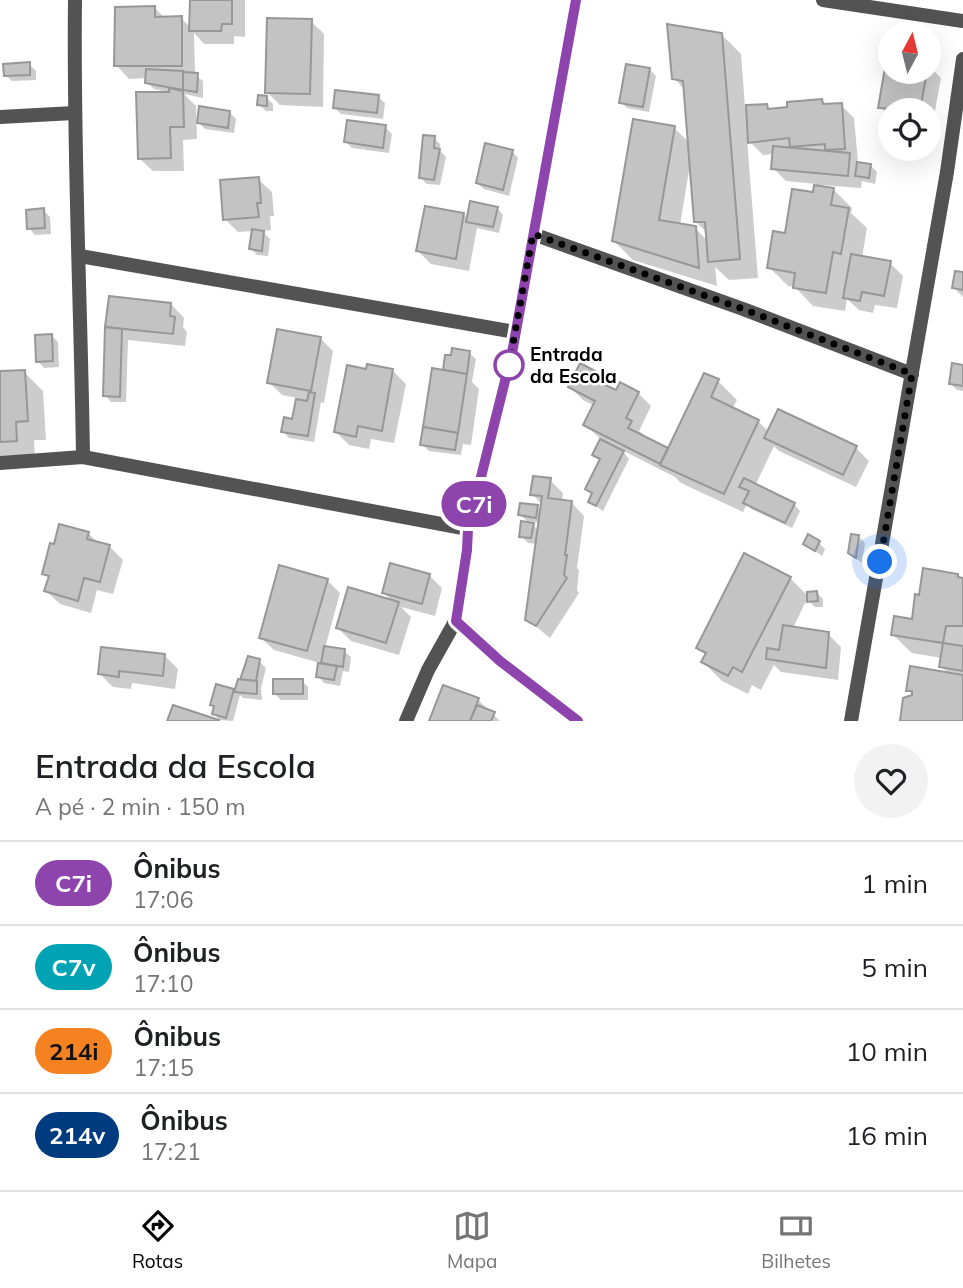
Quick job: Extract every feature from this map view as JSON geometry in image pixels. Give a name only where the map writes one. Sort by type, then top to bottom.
[{"type":"street","points":[[75,0],[74,113],[80,256],[83,457]]},
{"type":"street","points":[[406,721],[428,670],[456,621],[468,529],[515,332],[576,0]]},
{"type":"street","points":[[823,0],[963,21]]},
{"type":"street","points":[[851,721],[912,374],[963,59]]},
{"type":"street","points":[[0,117],[74,113]]},
{"type":"street","points":[[533,234],[743,309],[912,374]]},
{"type":"street","points":[[80,256],[515,332]]},
{"type":"street","points":[[0,463],[83,457],[468,529]]},
{"type":"street","points":[[456,621],[500,661],[578,721]]},
{"type":"building","points":[[190,0],[232,0],[232,24],[222,24],[221,31],[189,31]]},
{"type":"building","points":[[155,6],[155,17],[182,16],[182,66],[114,66],[115,7]]},
{"type":"building","points":[[267,18],[312,19],[310,94],[265,93]]},
{"type":"building","points":[[667,24],[722,33],[740,259],[708,262],[705,222],[694,222],[683,81],[672,79]]},
{"type":"building","points":[[30,62],[30,75],[4,76],[3,64]]},
{"type":"building","points":[[626,64],[650,68],[643,107],[619,103]]},
{"type":"building","points":[[146,69],[183,71],[183,90],[145,83]]},
{"type":"building","points":[[183,72],[198,73],[197,92],[183,90]]},
{"type":"building","points":[[882,84],[925,84],[922,98],[880,98]]},
{"type":"building","points":[[169,88],[183,91],[184,127],[170,127],[171,158],[138,159],[136,92],[169,92]]},
{"type":"building","points":[[335,90],[379,95],[377,113],[333,108]]},
{"type":"building","points":[[258,95],[267,96],[267,106],[257,105]]},
{"type":"building","points":[[822,99],[823,104],[842,103],[845,149],[825,150],[825,144],[790,147],[789,138],[748,143],[746,105],[767,104],[768,109],[787,107],[787,102]]},
{"type":"building","points":[[199,106],[230,111],[228,128],[197,123]]},
{"type":"building","points":[[633,119],[675,126],[659,220],[696,226],[699,268],[612,241]]},
{"type":"building","points":[[347,120],[386,125],[383,148],[344,142]]},
{"type":"building","points":[[423,135],[435,136],[434,148],[440,149],[434,180],[419,178]]},
{"type":"building","points":[[485,143],[513,150],[503,190],[476,183]]},
{"type":"building","points":[[773,146],[850,153],[848,176],[771,169]]},
{"type":"building","points":[[857,162],[871,164],[869,178],[855,176]]},
{"type":"building","points":[[259,177],[259,217],[223,220],[220,180]]},
{"type":"building","points":[[814,185],[834,188],[831,205],[849,208],[841,254],[833,252],[826,293],[793,288],[795,273],[767,268],[773,231],[785,233],[792,189],[813,192]]},
{"type":"building","points":[[470,201],[498,207],[493,227],[466,222]]},
{"type":"building","points":[[425,206],[464,213],[456,259],[416,251]]},
{"type":"building","points":[[44,208],[45,228],[27,229],[26,210]]},
{"type":"building","points":[[252,229],[264,231],[262,251],[249,249]]},
{"type":"building","points":[[851,254],[891,261],[884,296],[862,292],[860,301],[843,298]]},
{"type":"building","points":[[955,271],[963,272],[963,290],[952,288]]},
{"type":"building","points":[[109,296],[171,303],[170,316],[175,317],[173,334],[105,327]]},
{"type":"building","points":[[105,327],[122,329],[120,397],[103,396]]},
{"type":"building","points":[[277,329],[321,337],[311,391],[267,383]]},
{"type":"building","points":[[52,334],[53,361],[36,362],[35,335]]},
{"type":"building","points":[[452,348],[470,351],[467,374],[443,370],[445,355],[451,355]]},
{"type":"building","points":[[580,363],[597,372],[593,379],[616,390],[620,382],[639,392],[626,418],[632,421],[628,428],[668,448],[660,464],[583,425],[595,401],[568,387]]},
{"type":"building","points":[[952,363],[963,365],[963,386],[949,384]]},
{"type":"building","points":[[367,364],[393,369],[382,431],[358,426],[356,437],[334,432],[347,365],[366,369]]},
{"type":"building","points":[[432,368],[467,374],[458,433],[423,427]]},
{"type":"building","points":[[25,370],[28,421],[16,422],[17,441],[0,442],[0,371]]},
{"type":"building","points":[[704,373],[719,379],[711,397],[759,420],[724,494],[660,465]]},
{"type":"building","points":[[309,392],[315,393],[308,436],[281,432],[284,417],[292,419],[296,399],[307,401]]},
{"type":"building","points":[[778,409],[857,446],[843,475],[764,438]]},
{"type":"building","points":[[423,427],[458,433],[455,450],[420,445]]},
{"type":"building","points":[[600,439],[624,451],[596,506],[588,502],[592,493],[585,489],[600,459],[592,455]]},
{"type":"building","points":[[533,476],[551,478],[548,498],[572,501],[565,555],[564,575],[567,578],[536,626],[525,620],[542,496],[530,495]]},
{"type":"building","points":[[744,478],[795,503],[785,523],[743,503],[749,491],[739,487]]},
{"type":"building","points":[[520,503],[538,505],[536,518],[518,515]]},
{"type":"building","points":[[521,521],[534,523],[531,538],[519,537]]},
{"type":"building","points":[[59,524],[89,532],[87,539],[110,545],[100,582],[84,578],[78,601],[44,591],[49,576],[42,574],[50,543],[54,544]]},
{"type":"building","points":[[808,534],[820,541],[815,551],[803,544]]},
{"type":"building","points":[[851,534],[859,535],[856,558],[848,553]]},
{"type":"building","points":[[744,553],[791,577],[742,672],[733,667],[728,676],[701,662],[706,653],[696,648]]},
{"type":"building","points":[[390,563],[430,574],[422,604],[382,593]]},
{"type":"building","points":[[279,565],[328,579],[307,651],[259,638]]},
{"type":"building","points":[[923,568],[958,574],[958,577],[963,578],[963,626],[946,626],[943,643],[891,635],[894,616],[912,619],[915,594],[919,595]]},
{"type":"building","points":[[348,587],[399,602],[386,643],[336,628]]},
{"type":"building","points":[[817,591],[818,601],[807,602],[807,592]]},
{"type":"building","points":[[783,625],[829,632],[826,668],[766,659],[767,648],[779,650]]},
{"type":"building","points":[[943,643],[963,646],[963,671],[939,667]]},
{"type":"building","points":[[324,646],[345,649],[343,667],[321,663]]},
{"type":"building","points":[[101,647],[165,654],[163,676],[119,671],[119,677],[98,674]]},
{"type":"building","points":[[248,656],[260,659],[256,681],[240,680]]},
{"type":"building","points":[[318,663],[337,666],[334,680],[316,677]]},
{"type":"building","points":[[910,666],[963,675],[963,721],[900,721],[903,698],[912,695],[912,691],[906,691]]},
{"type":"building","points":[[238,679],[257,681],[257,694],[234,692]]},
{"type":"building","points":[[273,679],[303,679],[303,694],[273,694]]},
{"type":"building","points":[[216,684],[234,689],[226,718],[212,714],[214,706],[210,705]]},
{"type":"building","points":[[443,685],[479,698],[470,721],[429,721]]},
{"type":"building","points":[[173,705],[219,720],[219,721],[167,721]]},
{"type":"building","points":[[477,705],[495,712],[491,721],[470,721]]},
{"type":"bus line","name":"C7i","points":[[576,0],[512,353],[468,529],[456,621],[500,661],[578,721]]},
{"type":"place","name":"Entrada da Escola","points":[[509,365]]},
{"type":"route","points":[[509,365],[533,234],[743,309],[912,374],[880,562]]}]
